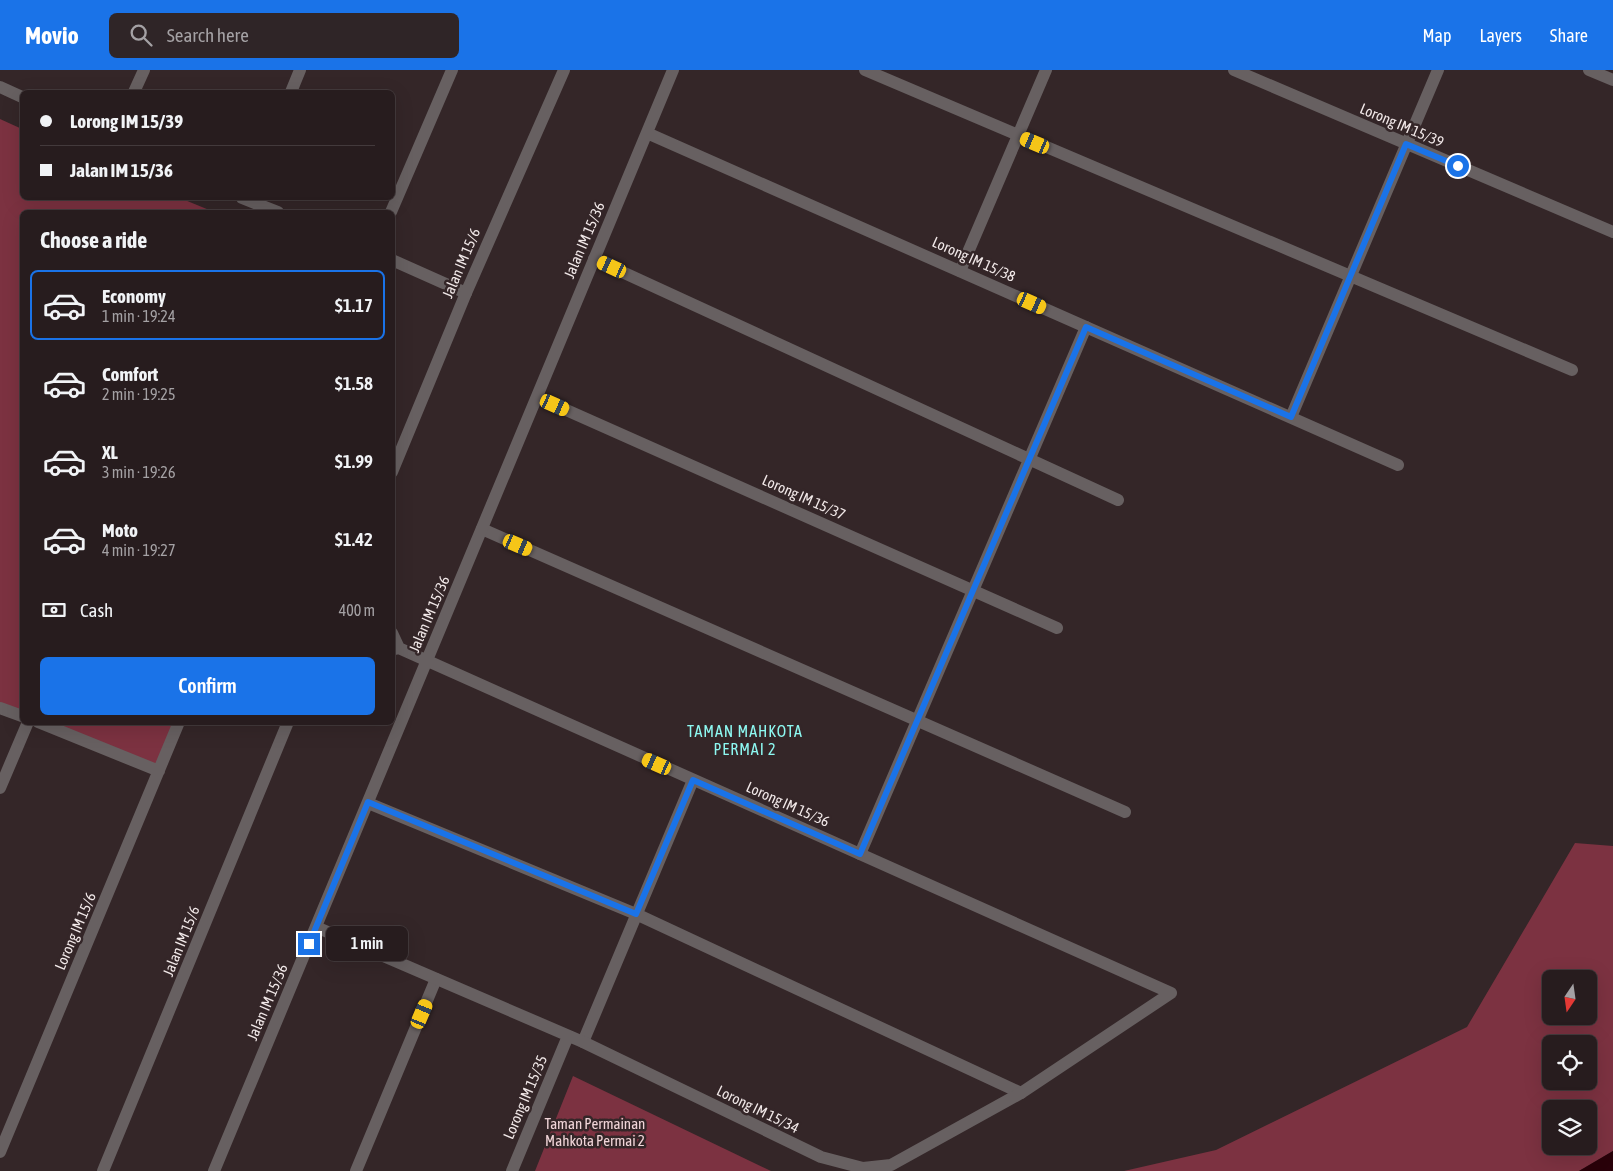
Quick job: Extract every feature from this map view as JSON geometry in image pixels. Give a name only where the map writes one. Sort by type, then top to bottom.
[{"type":"street","points":[[135,90],[144,70]]},
{"type":"street","points":[[292,90],[300,70]]},
{"type":"street","points":[[392,210],[452,70]]},
{"type":"street","name":"Jalan IM 15/6","points":[[395,465],[466,293],[564,70]]},
{"type":"street","name":"Jalan IM 15/36","points":[[214,1171],[673,70]]},
{"type":"street","points":[[865,70],[1572,370]]},
{"type":"street","points":[[960,270],[1046,70]]},
{"type":"street","name":"Lorong IM 15/39","points":[[1234,70],[1613,232]]},
{"type":"street","points":[[1291,417],[1438,70]]},
{"type":"street","points":[[1589,70],[1613,80]]},
{"type":"street","points":[[0,87],[20,96]]},
{"type":"street","name":"Lorong IM 15/38","points":[[647,132],[1398,465]]},
{"type":"street","points":[[250,200],[273,210]]},
{"type":"street","points":[[594,259],[1118,500]]},
{"type":"street","points":[[395,261],[466,293]]},
{"type":"street","points":[[860,854],[1086,327]]},
{"type":"street","name":"Lorong IM 15/37","points":[[537,397],[1057,628]]},
{"type":"street","points":[[482,529],[1125,812]]},
{"type":"street","name":"Lorong IM 15/36","points":[[395,648],[427,660],[1171,993]]},
{"type":"street","points":[[0,708],[20,715]]},
{"type":"street","points":[[0,788],[27,725]]},
{"type":"street","points":[[45,725],[159,771]]},
{"type":"street","name":"Lorong IM 15/6","points":[[0,1152],[178,725]]},
{"type":"street","name":"Jalan IM 15/6","points":[[104,1171],[287,725]]},
{"type":"street","points":[[583,1042],[693,780]]},
{"type":"street","points":[[368,802],[636,914],[1021,1093]]},
{"type":"street","name":"Lorong IM 15/34","points":[[316,927],[583,1042],[821,1157],[863,1168],[891,1165],[1021,1093],[1171,993]]},
{"type":"street","points":[[356,1171],[436,979]]},
{"type":"street","name":"Lorong IM 15/35","points":[[512,1171],[568,1036]]},
{"type":"green space","points":[[0,119],[20,128],[20,200],[185,200],[209,210],[20,210],[20,716],[0,708]]},
{"type":"green space","points":[[42,725],[176,725],[159,771]]},
{"type":"green space","points":[[1575,843],[1613,846],[1613,1151],[1579,1171],[1124,1171],[1216,1150],[1467,1027]]},
{"type":"green space","name":"Taman Permainan Mahkota Permai 2","points":[[573,1076],[771,1171],[535,1171]]},
{"type":"shaded area","points":[[1613,1151],[1613,1171],[1579,1171]]},
{"type":"district","name":"TAMAN MAHKOTA PERMAI 2","points":[[745,740]]},
{"type":"route","points":[[309,944],[368,802],[636,914],[693,780],[860,854],[1086,327],[1291,417],[1406,144],[1458,166]]}]
